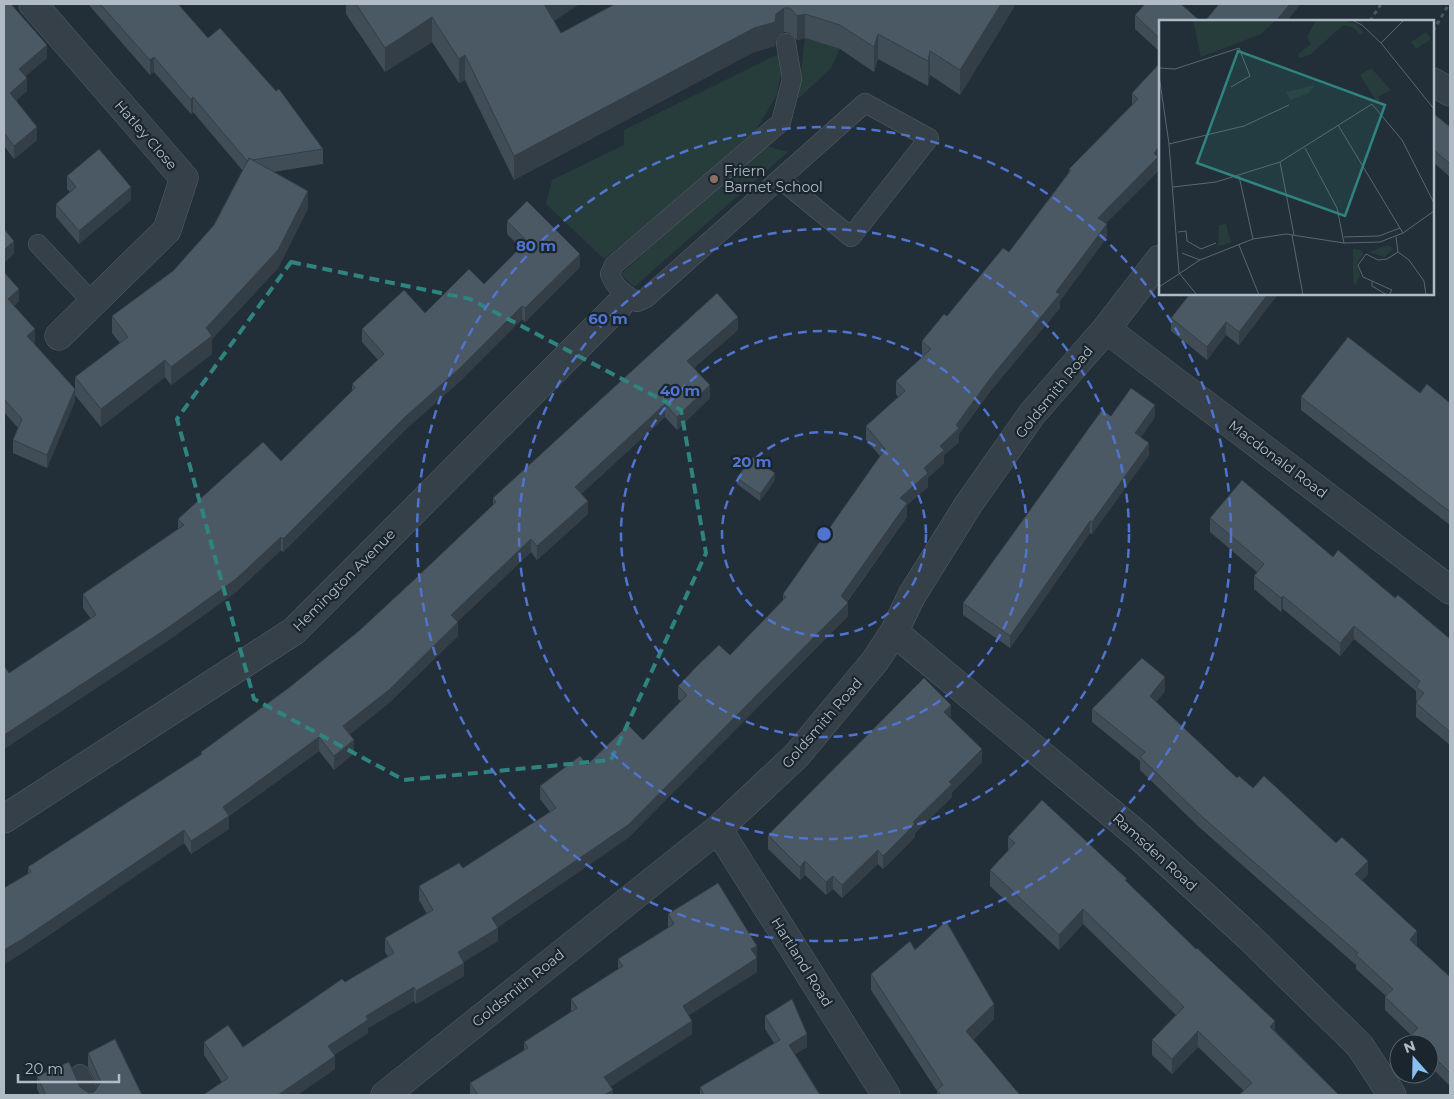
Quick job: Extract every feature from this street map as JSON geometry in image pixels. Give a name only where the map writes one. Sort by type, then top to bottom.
[{"type":"street","name":"Hatley Close","points":[[34,4],[184,178],[167,230],[59,336]]},
{"type":"street","points":[[1434,83],[1450,92]]},
{"type":"street","name":"Goldsmith Road","points":[[385,1095],[413,1087],[571,945],[718,828],[797,755],[875,661],[894,632],[912,595],[968,505],[1032,414],[1106,329],[1159,261]]},
{"type":"street","name":"Hemington Avenue","points":[[4,820],[294,631],[623,301]]},
{"type":"street","name":"Macdonald Road","points":[[1106,329],[1450,590]]},
{"type":"street","name":"Ramsden Road","points":[[894,632],[1139,836],[1249,937],[1360,1046],[1392,1095]]},
{"type":"street","name":"Hartland Road","points":[[718,828],[886,1095]]},
{"type":"lane","points":[[780,179],[851,237],[929,138],[865,103],[646,298],[637,302],[623,301],[610,274],[614,265],[781,122],[792,79],[786,43]]},
{"type":"lane","points":[[38,244],[93,303]]},
{"type":"lane","points":[[80,1074],[90,1095]]},
{"type":"path","points":[[1371,20],[1381,4]]},
{"type":"path","points":[[1434,29],[1449,4]]},
{"type":"highlighted area","points":[[291,262],[470,299],[681,410],[706,553],[611,760],[404,780],[254,699],[177,419]]},
{"type":"green space","points":[[805,38],[840,49],[831,68],[798,99]]},
{"type":"green space","points":[[780,53],[781,74],[777,95],[750,140],[604,259],[546,204],[552,180],[624,145],[624,130]]},
{"type":"green space","points":[[764,145],[788,152],[634,287],[621,274]]},
{"type":"building","points":[[4,4],[11,4],[47,45],[19,69],[27,78],[10,93],[37,127],[14,146],[4,133]]},
{"type":"building","points":[[100,4],[178,4],[208,38],[220,28],[276,91],[279,89],[323,149],[252,160],[249,158],[247,161],[193,97],[191,100],[154,57],[150,60]]},
{"type":"building","points":[[356,4],[544,4],[561,33],[615,4],[1001,4],[960,70],[930,51],[928,61],[878,34],[874,47],[840,25],[805,14],[797,16],[790,8],[784,8],[776,14],[775,22],[754,28],[514,156],[465,55],[459,59],[432,17],[385,48]]},
{"type":"building","points":[[1145,4],[1181,4],[1199,20],[1159,20],[1159,38],[1135,15]]},
{"type":"building","points":[[1219,4],[1290,4],[1277,20],[1206,20]]},
{"type":"building","points":[[1159,64],[1159,147],[1154,153],[1158,157],[1098,218],[1107,224],[1056,292],[1060,294],[992,376],[956,425],[959,428],[940,446],[944,450],[924,468],[928,473],[900,498],[907,503],[841,596],[848,603],[628,825],[492,918],[498,928],[458,952],[464,963],[416,991],[414,987],[366,1016],[368,1020],[328,1046],[335,1056],[278,1095],[203,1095],[228,1078],[204,1042],[228,1025],[243,1047],[342,979],[345,982],[394,953],[385,938],[433,910],[419,886],[459,863],[463,868],[556,808],[540,786],[580,756],[587,765],[628,725],[643,740],[687,695],[678,686],[698,665],[719,645],[730,655],[786,597],[783,594],[885,449],[866,426],[905,391],[896,381],[931,349],[922,341],[944,314],[947,316],[1003,248],[1009,252],[1071,170],[1069,169],[1138,99],[1132,93]]},
{"type":"building","points":[[1434,114],[1450,127],[1450,164],[1434,150]]},
{"type":"building","points":[[99,149],[131,187],[79,231],[56,204],[76,187],[67,176]]},
{"type":"building","points":[[249,158],[308,191],[278,250],[206,328],[212,336],[171,367],[165,360],[101,409],[75,377],[128,337],[112,316],[173,271],[214,225]]},
{"type":"building","points":[[527,201],[580,254],[525,308],[522,306],[458,370],[405,417],[283,539],[281,537],[236,579],[166,629],[4,735],[4,666],[9,673],[96,615],[83,594],[184,525],[178,519],[263,442],[281,461],[355,388],[352,384],[384,354],[362,329],[404,290],[425,313],[469,269],[484,284],[527,241],[507,221]]},
{"type":"building","points":[[4,229],[14,241],[4,250]]},
{"type":"building","points":[[4,272],[19,289],[8,299],[35,329],[27,336],[75,389],[47,455],[13,440],[22,419],[4,399]]},
{"type":"building","points":[[717,293],[738,317],[687,361],[710,385],[677,417],[665,404],[575,487],[588,501],[537,546],[531,539],[451,615],[458,622],[390,689],[343,726],[354,740],[334,756],[319,737],[223,807],[229,816],[191,841],[184,830],[4,950],[4,888],[31,872],[28,867],[202,754],[201,752],[290,687],[360,630],[496,502],[493,498]]},
{"type":"building","points":[[1189,295],[1267,295],[1239,332],[1226,322],[1207,347],[1171,318]]},
{"type":"building","points":[[1348,337],[1420,393],[1427,384],[1450,403],[1450,512],[1301,397]]},
{"type":"building","points":[[1131,388],[1155,405],[1135,433],[1149,443],[1092,522],[1090,521],[1010,636],[963,603],[1102,410],[1111,416]]},
{"type":"building","points":[[752,457],[775,473],[760,494],[737,478]]},
{"type":"building","points":[[1242,480],[1333,557],[1338,550],[1395,598],[1398,595],[1450,639],[1450,732],[1416,703],[1424,693],[1416,687],[1420,681],[1354,626],[1340,643],[1283,596],[1281,598],[1254,576],[1264,564],[1210,518]]},
{"type":"building","points":[[1142,658],[1165,677],[1150,696],[1237,778],[1239,776],[1253,788],[1264,776],[1336,843],[1342,837],[1368,861],[1355,874],[1417,931],[1410,940],[1450,977],[1450,1073],[1439,1062],[1439,1034],[1412,1034],[1418,1028],[1385,997],[1393,989],[1356,955],[1358,953],[1199,814],[1140,757],[1145,752],[1092,709]]},
{"type":"building","points":[[924,678],[951,705],[944,712],[982,749],[949,782],[952,784],[913,822],[915,824],[883,856],[878,850],[842,885],[833,876],[826,882],[805,861],[800,867],[768,835]]},
{"type":"building","points":[[1042,800],[1127,879],[1125,880],[1196,949],[1275,1021],[1270,1027],[1339,1095],[1239,1095],[1252,1083],[1198,1031],[1172,1059],[1152,1040],[1184,1007],[1083,909],[1059,935],[990,870],[1015,843],[1008,837]]},
{"type":"building","points":[[718,883],[757,946],[751,949],[757,958],[683,1006],[692,1021],[604,1077],[613,1090],[604,1095],[478,1095],[470,1083],[528,1048],[524,1042],[577,1008],[571,999],[623,966],[618,959],[674,924],[668,914]]},
{"type":"building","points":[[946,921],[994,1004],[966,1031],[1020,1095],[941,1095],[937,1090],[943,1085],[871,974],[910,941],[915,950]]},
{"type":"building","points":[[792,999],[807,1034],[789,1045],[820,1095],[704,1095],[700,1087],[780,1040],[765,1016]]},
{"type":"building","points":[[115,1039],[142,1095],[46,1095],[37,1076],[69,1062],[80,1087],[89,1093],[94,1092],[101,1082],[88,1053]]},
{"type":"place","name":"Friern Barnet School","points":[[714,179]]}]
